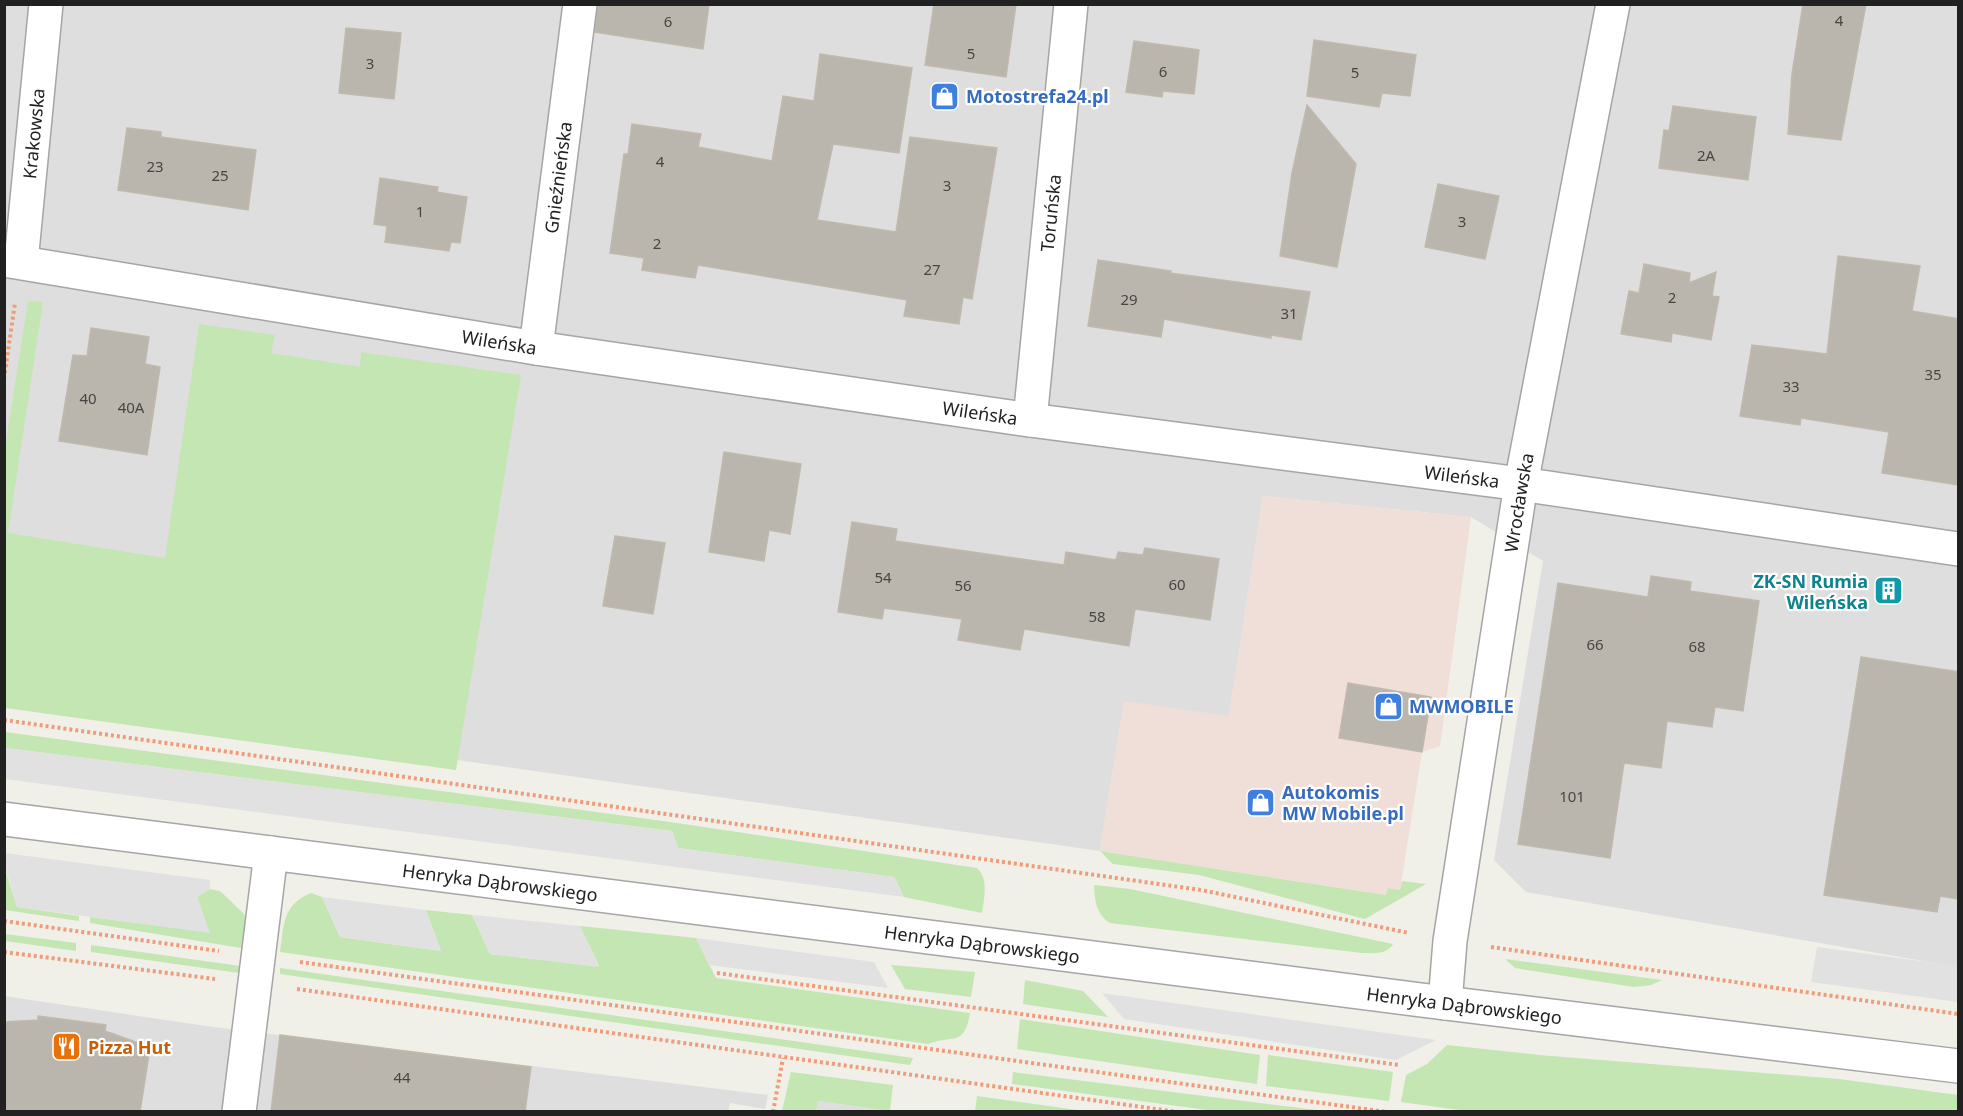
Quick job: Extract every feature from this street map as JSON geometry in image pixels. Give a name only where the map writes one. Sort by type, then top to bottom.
[{"type":"street","name":"Krakowska","points":[[13,261],[46,4]]},
{"type":"street","name":"Gnieźnieńska","points":[[536,348],[580,4]]},
{"type":"street","name":"Toruńska","points":[[1030,420],[1071,4]]},
{"type":"street","name":"Wrocławska","points":[[1444,1003],[1450,941],[1521,484],[1612,4]]},
{"type":"street","name":"Wileńska","points":[[13,261],[536,348],[1030,420],[1521,484],[1959,549]]},
{"type":"street","name":"Henryka Dąbrowskiego","points":[[4,819],[1444,1003],[1959,1066]]},
{"type":"street","points":[[239,1112],[271,853]]},
{"type":"path","points":[[4,380],[13,261]]},
{"type":"path","points":[[4,720],[1201,890],[1450,941],[1959,1014]]},
{"type":"path","points":[[4,921],[256,970],[783,1058],[1177,1111]]},
{"type":"path","points":[[4,952],[256,970],[1388,1112]]},
{"type":"path","points":[[717,973],[1399,1065]]},
{"type":"path","points":[[773,1112],[783,1058]]},
{"type":"shaded area","points":[[5,5],[1958,5],[1958,967],[1526,892],[1494,860],[1543,561],[1471,517],[1263,496],[1229,717],[1124,702],[1100,851],[5,696]]},
{"type":"shaded area","points":[[1263,496],[1471,517],[1440,746],[1422,752],[1400,890],[1387,895],[1100,851],[1124,701],[1229,716]]},
{"type":"shaded area","points":[[5,748],[672,831],[678,848],[894,877],[904,897],[5,779]]},
{"type":"shaded area","points":[[5,853],[210,880],[210,889],[197,897],[210,933],[17,907],[5,866]]},
{"type":"shaded area","points":[[322,897],[426,910],[441,951],[340,937]]},
{"type":"shaded area","points":[[472,915],[580,926],[599,967],[490,954]]},
{"type":"shaded area","points":[[696,938],[874,962],[888,988],[709,965]]},
{"type":"shaded area","points":[[1817,947],[1958,966],[1958,1002],[1811,982]]},
{"type":"shaded area","points":[[1102,993],[1436,1040],[1396,1060],[1124,1019]]},
{"type":"shaded area","points":[[4,996],[206,1026],[768,1095],[765,1109],[730,1103],[728,1112],[5,1111]]},
{"type":"shaded area","points":[[818,1101],[889,1111],[816,1112]]},
{"type":"green space","points":[[28,301],[43,302],[8,533],[165,558],[199,324],[275,335],[271,353],[360,367],[361,352],[521,375],[456,770],[5,708],[4,454]]},
{"type":"green space","points":[[5,732],[670,822],[977,868],[981,872],[984,883],[982,913],[904,897],[894,877],[678,848],[672,831],[5,748]]},
{"type":"green space","points":[[1100,851],[1386,895],[1388,888],[1400,890],[1402,881],[1426,884],[1365,919],[1199,875],[1113,864]]},
{"type":"green space","points":[[4,866],[17,907],[79,916],[79,921],[5,910]]},
{"type":"green space","points":[[1094,885],[1130,889],[1393,944],[1383,952],[1362,953],[1110,923],[1099,911]]},
{"type":"green space","points":[[210,889],[220,891],[244,914],[248,925],[247,949],[90,923],[90,917],[209,932],[197,897]]},
{"type":"green space","points":[[311,893],[322,897],[340,937],[441,951],[426,910],[472,915],[490,954],[599,966],[580,926],[696,938],[716,978],[970,1013],[961,1036],[928,1044],[280,952],[286,917],[294,903]]},
{"type":"green space","points":[[5,934],[76,943],[76,951],[5,941]]},
{"type":"green space","points":[[91,945],[247,967],[246,974],[91,952]]},
{"type":"green space","points":[[1505,959],[1662,980],[1651,985],[1634,987],[1515,968]]},
{"type":"green space","points":[[891,965],[975,972],[971,997],[905,989]]},
{"type":"green space","points":[[280,968],[913,1058],[910,1065],[280,974]]},
{"type":"green space","points":[[1025,980],[1083,991],[1108,1017],[1023,1004]]},
{"type":"green space","points":[[1020,1019],[1260,1055],[1257,1084],[1017,1049]]},
{"type":"green space","points":[[1447,1045],[1539,1055],[1839,1079],[1958,1095],[1958,1111],[1474,1112],[1401,1102],[1406,1075],[1427,1064]]},
{"type":"green space","points":[[1268,1055],[1393,1072],[1389,1101],[1266,1086]]},
{"type":"green space","points":[[791,1072],[893,1085],[890,1111],[818,1101],[816,1111],[782,1111]]},
{"type":"green space","points":[[1013,1072],[1325,1111],[1215,1111],[1012,1084]]},
{"type":"green space","points":[[977,1096],[1085,1111],[975,1111]]},
{"type":"building","points":[[598,4],[709,4],[703,49],[595,32]]},
{"type":"building","points":[[934,4],[1016,4],[1006,77],[925,65]]},
{"type":"building","points":[[1803,4],[1866,4],[1841,140],[1788,134],[1792,74]]},
{"type":"building","points":[[346,28],[401,33],[394,99],[339,93]]},
{"type":"building","points":[[1314,40],[1416,55],[1410,96],[1382,93],[1379,107],[1307,96]]},
{"type":"building","points":[[1134,41],[1199,50],[1194,94],[1163,91],[1162,97],[1126,92]]},
{"type":"building","points":[[820,54],[912,68],[899,153],[833,144],[817,220],[896,232],[910,137],[997,148],[972,299],[963,297],[959,324],[904,316],[907,300],[698,265],[695,278],[642,270],[644,258],[610,253],[624,154],[628,154],[632,124],[701,134],[698,147],[772,161],[783,96],[814,101]]},
{"type":"building","points":[[1307,105],[1356,164],[1337,267],[1280,256],[1292,173]]},
{"type":"building","points":[[1673,106],[1756,117],[1748,180],[1659,168],[1664,130],[1669,131]]},
{"type":"building","points":[[127,128],[161,132],[161,137],[256,150],[248,210],[118,190]]},
{"type":"building","points":[[380,178],[438,187],[437,192],[467,197],[460,243],[451,242],[449,251],[385,242],[387,226],[374,224]]},
{"type":"building","points":[[1438,184],[1499,196],[1485,259],[1425,247]]},
{"type":"building","points":[[1838,256],[1920,266],[1912,311],[1959,319],[1959,485],[1882,473],[1889,432],[1801,418],[1800,425],[1740,416],[1752,345],[1827,354]]},
{"type":"building","points":[[1098,260],[1171,271],[1170,273],[1310,292],[1301,340],[1271,335],[1271,338],[1164,319],[1161,337],[1088,326]]},
{"type":"building","points":[[1644,264],[1690,273],[1689,283],[1716,272],[1712,296],[1719,297],[1711,340],[1672,333],[1671,342],[1621,334],[1629,291],[1639,293]]},
{"type":"building","points":[[91,328],[149,337],[145,364],[160,367],[147,455],[59,441],[73,355],[87,356]]},
{"type":"building","points":[[724,452],[801,464],[790,534],[769,530],[764,561],[709,552]]},
{"type":"building","points":[[852,522],[897,529],[895,541],[1064,565],[1066,552],[1116,560],[1118,552],[1143,555],[1145,548],[1219,559],[1210,620],[1135,609],[1129,646],[1024,629],[1020,650],[958,640],[962,619],[884,608],[882,619],[838,612]]},
{"type":"building","points":[[615,536],[665,543],[653,614],[603,606]]},
{"type":"building","points":[[1651,576],[1691,582],[1690,591],[1759,601],[1743,711],[1715,707],[1712,727],[1667,721],[1661,768],[1624,763],[1610,858],[1518,844],[1558,583],[1648,597]]},
{"type":"building","points":[[1861,657],[1959,672],[1959,899],[1940,896],[1937,912],[1824,895]]},
{"type":"building","points":[[1348,683],[1431,697],[1422,752],[1339,738]]},
{"type":"building","points":[[38,1016],[106,1025],[105,1031],[141,1044],[149,1054],[140,1112],[4,1112],[4,1022],[38,1020]]},
{"type":"building","points":[[280,1035],[531,1067],[525,1112],[271,1112]]},
{"type":"place","name":"Motostrefa24.pl","points":[[945,96]]},
{"type":"place","name":"ZK-SN Rumia Wileńska","points":[[1889,591]]},
{"type":"place","name":"MWMOBILE","points":[[1388,706]]},
{"type":"place","name":"Autokomis MW Mobile.pl","points":[[1261,802]]},
{"type":"place","name":"Pizza Hut","points":[[67,1047]]}]
